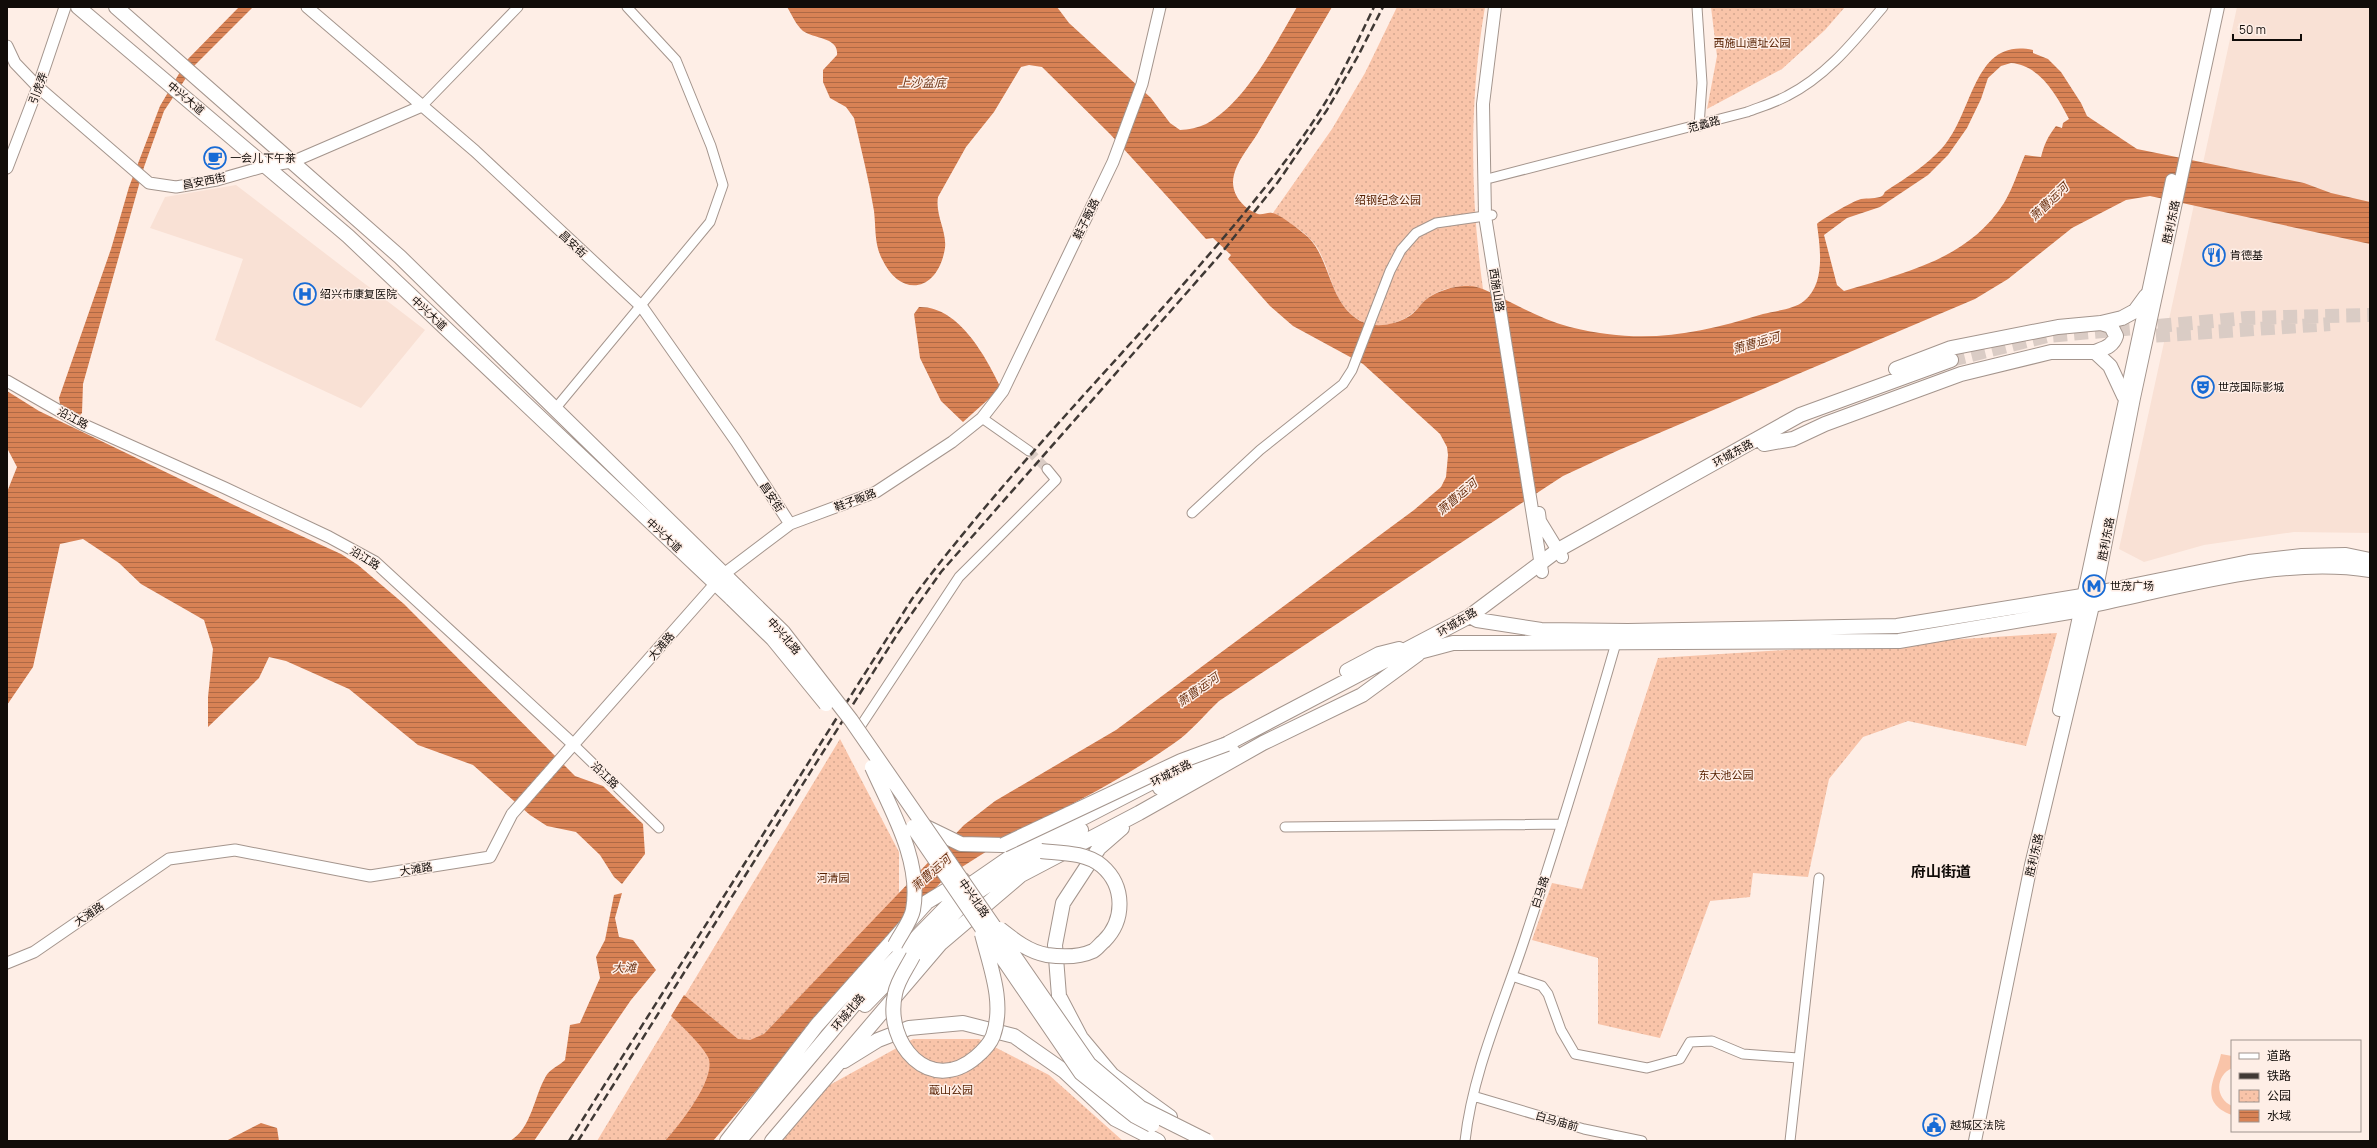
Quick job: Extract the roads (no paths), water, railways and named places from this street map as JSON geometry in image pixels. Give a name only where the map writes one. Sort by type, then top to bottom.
[{"type":"main road","name":"中兴大道","points":[[78,7],[348,236],[735,593]]},
{"type":"main road","name":"中兴大道","points":[[116,7],[400,257],[555,409],[720,579]]},
{"type":"main road","name":"西施山路","points":[[1495,7],[1483,104],[1489,220],[1537,522],[1541,568]]},
{"type":"main road","name":"西施山路","points":[[1489,220],[1491,178],[1489,104],[1500,7]]},
{"type":"main road","name":"胜利东路","points":[[1967,1141],[2134,398],[2166,228],[2184,144],[2209,7]]},
{"type":"main road","name":"胜利东路","points":[[2184,144],[2218,7]]},
{"type":"main road","name":"胜利东路","points":[[1975,1141],[2031,864],[2088,601],[2124,396],[2146,296],[2166,228]]},
{"type":"main road","points":[[1762,441],[1772,423],[1789,411],[1950,348],[2058,328],[2101,323],[2122,318],[2135,311],[2146,296]]},
{"type":"main road","points":[[1762,441],[1793,439],[1825,424],[1961,374],[2052,352],[2095,352],[2108,347],[2114,342],[2116,336],[2116,332],[2110,326],[2101,323]]},
{"type":"main road","points":[[2095,352],[2110,366],[2124,396]]},
{"type":"main road","name":"环城东路","points":[[966,894],[1019,851],[1227,744],[1419,650],[1474,618],[1560,554],[1762,441],[1952,364]]},
{"type":"main road","name":"西施山路","points":[[1537,522],[1560,554]]},
{"type":"main road","points":[[727,1141],[817,1025],[927,902],[1142,774],[1209,746],[1379,654],[1419,650],[1453,643],[1899,642],[2088,601],[2249,562],[2302,556],[2346,555],[2370,560]]},
{"type":"main road","points":[[1474,618],[1541,630],[1628,631],[1897,626],[2088,601],[2251,572],[2302,566],[2344,566],[2370,570]]},
{"type":"main road","name":"中兴北路","points":[[735,593],[783,632],[858,730],[924,826],[1081,1073],[1135,1116],[1184,1141]]},
{"type":"main road","name":"中兴北路","points":[[735,593],[844,725],[872,767],[1089,1064],[1141,1108],[1207,1141]]},
{"type":"main road","points":[[772,1141],[940,944],[1021,875],[1139,813],[1263,743],[1362,694],[1419,650]]},
{"type":"main road","name":"环城东路","points":[[966,894],[1041,851],[1364,676]]},
{"type":"main road","points":[[924,826],[961,844],[1003,845],[1181,761],[1227,744]]},
{"type":"main road","points":[[739,1141],[796,1064],[895,945],[913,911],[914,887],[906,845],[872,767]]},
{"type":"main road","points":[[1139,813],[1099,848],[1063,903],[1056,945],[1059,996],[1081,1038],[1112,1075],[1164,1114],[1217,1141]]},
{"type":"main road","points":[[985,923],[1025,947],[1046,955],[1066,957],[1093,951],[1113,932],[1121,909],[1116,882],[1102,865],[1081,856],[1041,851]]},
{"type":"main road","name":"环城北路","points":[[877,984],[913,956],[966,894]]},
{"type":"main road","name":"环城北路","points":[[739,1141],[877,984],[966,894]]},
{"type":"main road","points":[[913,956],[895,993],[893,1014],[896,1032],[907,1053],[917,1062],[933,1070],[948,1071],[968,1064],[984,1051],[993,1036],[997,1007],[995,980],[985,923]]},
{"type":"main road","points":[[833,1068],[878,1040],[909,1028],[963,1023],[1014,1036],[1064,1071],[1115,1119],[1158,1141]]},
{"type":"street","name":"引虎弄","points":[[7,168],[38,87],[65,7]]},
{"type":"street","name":"昌安街","points":[[307,7],[475,151],[642,307],[736,441],[790,524]]},
{"type":"street","points":[[422,106],[518,7]]},
{"type":"street","points":[[555,409],[642,307],[710,222],[723,185],[711,146],[676,60],[628,7]]},
{"type":"street","name":"鞋子畈路","points":[[720,579],[790,524],[876,492],[952,442],[982,418],[1003,390],[1113,162],[1142,84],[1160,7]]},
{"type":"street","points":[[1696,7],[1702,83],[1699,126]]},
{"type":"street","name":"范蠡路","points":[[1491,178],[1699,126],[1747,112],[1787,96],[1820,76],[1848,48],[1883,7]]},
{"type":"street","name":"昌安西街","points":[[7,46],[15,63],[38,87],[149,183],[176,187],[217,180],[266,166],[292,162],[422,106]]},
{"type":"street","points":[[1192,513],[1260,450],[1343,384],[1352,370],[1390,271],[1401,250],[1416,233],[1436,222],[1489,220]]},
{"type":"street","name":"沿江路","points":[[7,381],[82,424],[225,488],[329,537],[375,562],[574,745],[659,828]]},
{"type":"street","points":[[982,418],[1028,451]]},
{"type":"street","points":[[858,730],[959,577],[1056,480],[1046,469]]},
{"type":"street","name":"大滩路","points":[[7,962],[34,952],[169,859],[235,850],[370,876],[490,857],[512,814],[720,579]]},
{"type":"street","name":"白马路","points":[[1465,1141],[1468,1110],[1562,824],[1616,643]]},
{"type":"street","points":[[1285,827],[1562,824]]},
{"type":"street","points":[[1790,1141],[1819,878]]},
{"type":"street","points":[[1512,976],[1542,986],[1548,994],[1561,1030],[1575,1054],[1647,1068],[1680,1059],[1690,1042],[1712,1041],[1743,1054],[1798,1058]]},
{"type":"street","name":"白马庙前","points":[[1473,1096],[1584,1129],[1642,1141]]},
{"type":"water","points":[[239,7],[253,7],[194,66],[164,111],[144,167],[83,384],[82,413],[80,415],[60,404],[59,398],[111,249],[129,187],[160,106],[187,60]]},
{"type":"water","points":[[787,7],[1057,7],[1069,23],[1151,98],[1170,123],[1180,130],[1206,124],[1220,115],[1234,102],[1258,72],[1297,7],[1332,7],[1259,131],[1239,162],[1233,182],[1235,193],[1244,206],[1258,214],[1276,214],[1308,237],[1316,247],[1337,296],[1344,307],[1353,316],[1365,323],[1376,325],[1400,321],[1413,313],[1432,295],[1458,286],[1473,286],[1482,289],[1561,325],[1621,336],[1668,335],[1691,332],[1800,304],[1811,294],[1819,275],[1820,254],[1817,224],[1845,206],[1858,200],[1882,196],[1885,191],[1930,160],[1943,147],[1953,132],[1977,80],[1986,66],[1998,55],[2013,49],[2033,50],[2033,53],[2048,59],[2061,72],[2081,103],[2087,116],[2137,149],[2304,183],[2331,193],[2370,202],[2370,244],[2150,196],[2126,200],[2072,228],[2008,279],[1975,299],[1619,450],[1563,476],[1219,701],[1185,735],[1151,759],[1092,794],[1000,843],[942,881],[815,1022],[713,1141],[665,1141],[679,1125],[695,1101],[702,1089],[710,1066],[705,1052],[686,1030],[671,1016],[684,995],[738,1039],[750,1040],[764,1034],[964,825],[995,801],[1116,730],[1414,510],[1441,487],[1446,477],[1448,455],[1447,447],[1440,434],[1363,364],[1293,326],[1270,306],[1228,259],[1231,255],[1213,238],[1206,239],[1110,134],[1042,67],[1029,65],[1021,67],[994,112],[966,147],[938,197],[938,210],[944,235],[945,248],[941,263],[935,274],[927,281],[918,285],[908,285],[899,280],[890,272],[879,253],[872,199],[854,118],[846,107],[830,98],[823,82],[823,70],[837,55],[837,49],[825,39],[803,31],[796,23]],"holes":[[[2011,63],[2031,69],[2046,83],[2059,101],[2069,119],[2063,123],[2062,128],[2056,126],[2053,130],[2043,148],[2041,157],[2025,155],[2004,203],[1989,222],[1972,238],[1953,251],[1933,262],[1889,278],[1844,291],[1837,285],[1824,235],[1847,218],[1880,207],[1928,175],[1948,155],[1967,128],[1981,99],[1988,78],[2001,66]]]},
{"type":"water","points":[[919,307],[933,309],[947,315],[959,324],[979,348],[1001,388],[963,422],[941,401],[920,358],[914,314]]},
{"type":"water","points":[[7,391],[39,411],[234,505],[341,554],[358,565],[404,604],[575,776],[603,786],[643,824],[645,854],[622,884],[614,877],[600,855],[576,832],[547,826],[530,815],[473,765],[418,745],[349,689],[286,661],[269,657],[259,678],[208,727],[208,697],[213,649],[204,620],[141,584],[119,563],[83,539],[60,544],[33,667],[7,705],[7,492],[17,467],[7,448]]},
{"type":"water","name":"大滩","points":[[622,893],[615,918],[619,937],[633,940],[656,970],[631,1000],[534,1141],[510,1141],[523,1128],[528,1120],[546,1076],[550,1071],[565,1060],[570,1025],[580,1023],[600,978],[596,957],[605,940],[614,895]]},
{"type":"water","points":[[261,1123],[277,1128],[279,1141],[226,1141]]},
{"type":"tunnel","points":[[1951,360],[2047,336],[2247,318],[2370,315]]},
{"type":"tunnel","points":[[2135,337],[2330,324]]},
{"type":"tunnel","points":[[1029,451],[1047,469]]},
{"type":"railway","points":[[569,1141],[912,599],[974,520],[1174,295],[1269,183],[1304,135],[1328,98],[1374,7]]},
{"type":"railway","points":[[578,1141],[898,633],[941,572],[1219,256],[1278,182],[1327,110],[1358,56],[1383,7]]},
{"type":"place","name":"一会儿下午茶","points":[[215,158]]},
{"type":"place","name":"肯德基","points":[[2214,255]]},
{"type":"place","name":"绍兴市康复医院","points":[[305,294]]},
{"type":"place","name":"世茂国际影城","points":[[2203,387]]},
{"type":"place","name":"世茂广场","points":[[2094,586]]},
{"type":"place","name":"越城区法院","points":[[1934,1125]]},
{"type":"district","name":"府山街道","points":[[1941,872]]},
{"type":"park label","name":"西施山遗址公园","points":[[1752,43]]},
{"type":"park label","name":"绍钢纪念公园","points":[[1388,200]]},
{"type":"park label","name":"东大池公园","points":[[1726,775]]},
{"type":"park label","name":"河清园","points":[[833,878]]},
{"type":"park label","name":"蕺山公园","points":[[951,1090]]},
{"type":"water label","name":"上沙盆底","points":[[922,83]]},
{"type":"water label","name":"萧曹运河","points":[[2049,202]]},
{"type":"water label","name":"萧曹运河","points":[[1756,343]]},
{"type":"water label","name":"萧曹运河","points":[[1457,497]]},
{"type":"water label","name":"萧曹运河","points":[[1198,690]]},
{"type":"water label","name":"萧曹运河","points":[[931,873]]}]
